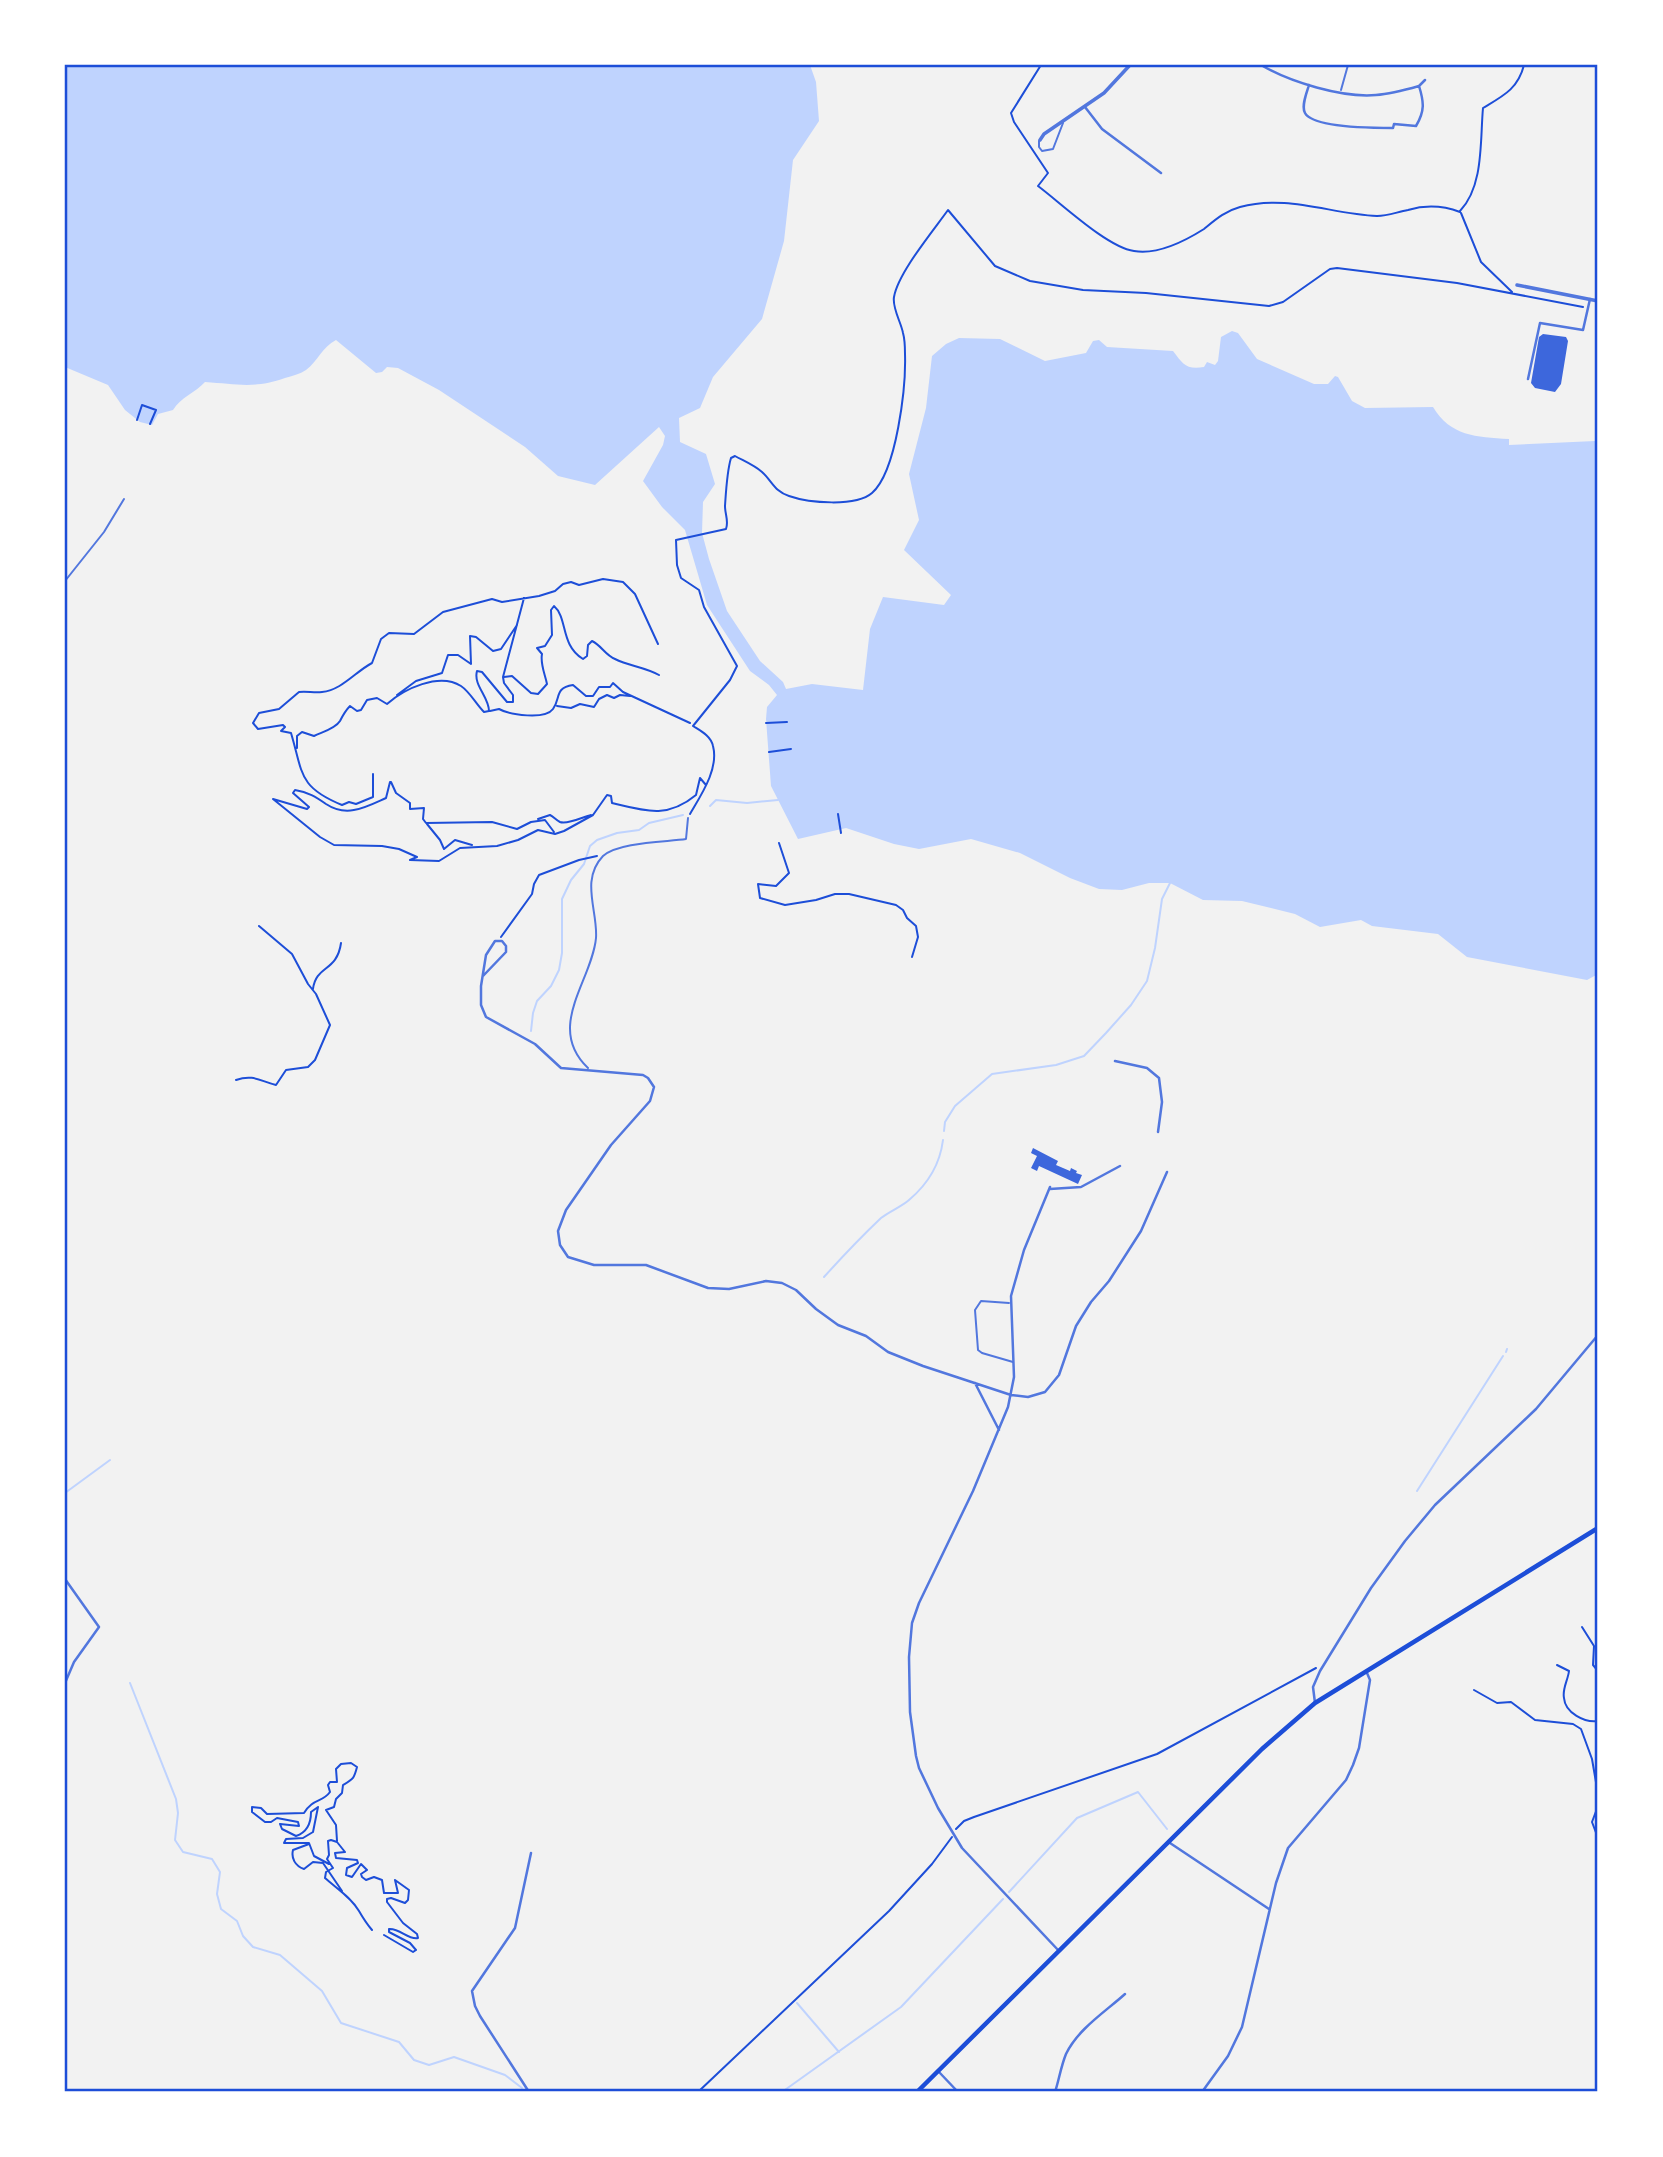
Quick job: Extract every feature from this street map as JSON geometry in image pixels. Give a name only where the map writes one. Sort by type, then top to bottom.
[{"type":"main road","points":[[917,2092],[1262,1749],[1315,1703],[1598,1528]]},
{"type":"street","points":[[1040,140],[1104,93],[1130,65]]},
{"type":"street","points":[[1261,65],[1279,75],[1309,85],[1373,96],[1419,86],[1425,80]]},
{"type":"street","points":[[1309,85],[1304,107],[1305,113],[1312,119],[1393,128],[1394,124],[1416,126],[1424,104],[1419,86]]},
{"type":"street","points":[[1085,107],[1102,129],[1161,173]]},
{"type":"street","points":[[1517,285],[1598,301]]},
{"type":"street","points":[[1528,379],[1540,323],[1583,330],[1590,299]]},
{"type":"street","points":[[483,976],[506,952],[505,943],[499,940],[493,943],[486,955],[481,986],[481,1005],[486,1017],[536,1044],[561,1068],[588,1068],[643,1075],[651,1082],[654,1093],[650,1101],[611,1145],[566,1210],[558,1231],[560,1245],[568,1257],[594,1265],[646,1265],[708,1288],[729,1289],[766,1282],[782,1283],[796,1290],[838,1325],[866,1336],[888,1352],[1011,1395],[1028,1397],[1045,1392],[1059,1375],[1076,1326],[1141,1231],[1167,1172]]},
{"type":"street","points":[[1115,1061],[1147,1068],[1159,1078],[1162,1102],[1158,1132]]},
{"type":"street","points":[[1059,1951],[962,1848],[919,1768],[910,1712],[909,1643],[919,1603],[999,1431],[1011,1395],[1014,1362],[1010,1303],[1024,1250],[1050,1188],[1081,1187],[1120,1166]]},
{"type":"street","points":[[1315,1703],[1313,1686],[1320,1671],[1387,1565],[1427,1515],[1536,1409],[1598,1335]]},
{"type":"street","points":[[975,1383],[999,1431]]},
{"type":"street","points":[[65,1579],[98,1623],[98,1630],[74,1662],[65,1683]]},
{"type":"street","points":[[1202,2092],[1228,2056],[1242,2026],[1277,1877],[1288,1849],[1346,1780],[1353,1765],[1359,1748],[1369,1684],[1366,1672]]},
{"type":"street","points":[[1169,1842],[1269,1909]]},
{"type":"street","points":[[529,2092],[475,2006],[472,1991],[514,1928],[531,1853]]},
{"type":"street","points":[[1055,2092],[1065,2058],[1074,2042],[1125,1994]]},
{"type":"street","points":[[939,2072],[958,2092]]},
{"type":"lane","points":[[1341,92],[1348,65]]},
{"type":"lane","points":[[1040,140],[1038,147],[1042,150],[1053,149],[1063,121]]},
{"type":"lane","points":[[65,581],[104,532],[124,499]]},
{"type":"lane","points":[[588,1068],[576,1052],[570,1021],[596,937],[590,893],[593,874],[605,855],[631,846],[686,839],[688,818]]},
{"type":"lane","points":[[1010,1303],[982,1301],[975,1310],[978,1350],[1014,1362]]},
{"type":"path","points":[[1041,65],[1011,113],[1013,122],[1048,173],[1038,186],[1109,241],[1125,250],[1152,251],[1168,246],[1191,237],[1222,215],[1255,204],[1303,205],[1375,216],[1430,206],[1460,212]]},
{"type":"path","points":[[1460,212],[1469,200],[1476,178],[1483,108],[1511,91],[1520,78],[1524,65]]},
{"type":"path","points":[[690,813],[710,775],[713,746],[709,737],[694,726],[736,671],[736,661],[704,607],[699,590],[681,578],[677,565],[676,540],[726,529],[727,477],[731,458],[735,456],[756,467],[778,491],[809,501],[840,503],[862,499],[880,484],[895,438],[905,376],[904,335],[894,298],[909,265],[947,210],[995,266],[1030,281],[1083,290],[1146,293],[1269,306],[1283,302],[1330,269],[1337,268],[1433,280],[1588,308]]},
{"type":"path","points":[[1460,212],[1481,262],[1513,293]]},
{"type":"path","points":[[137,420],[142,405],[149,407],[156,410],[150,424]]},
{"type":"path","points":[[373,774],[373,797],[356,804],[349,802],[342,805],[308,785],[300,769],[291,733],[281,731],[285,727],[283,725],[256,727],[253,723],[259,713],[279,709],[299,692],[323,692],[342,685],[372,663],[381,639],[389,633],[414,634],[443,612],[492,599],[502,602],[555,592],[563,584],[571,582],[579,585],[603,579],[623,582],[635,594],[658,644]]},
{"type":"path","points":[[489,711],[489,704],[475,673],[482,672],[507,702],[513,702],[513,695],[503,677],[525,597]]},
{"type":"path","points":[[503,677],[512,676],[531,693],[538,694],[545,688],[546,673],[540,662],[542,654],[537,648],[545,646],[551,640],[551,610],[554,606],[559,610],[569,643],[583,659],[587,656],[588,645],[592,641],[618,661],[648,669],[659,676]]},
{"type":"path","points":[[297,753],[297,736],[302,732],[314,736],[330,729],[340,721],[341,715],[350,706],[357,711],[361,710],[370,699],[377,698],[387,704],[415,681],[442,673],[448,655],[458,655],[471,664],[470,636],[476,637],[493,651],[501,649],[519,622]]},
{"type":"path","points":[[394,698],[432,682],[449,681],[462,687],[484,712],[499,709],[531,716],[550,712],[556,706],[563,705],[571,709],[580,704],[594,707],[599,699],[607,695],[614,698],[620,695],[634,697]]},
{"type":"path","points":[[556,706],[556,696],[566,686],[573,685],[586,696],[593,696],[599,687],[610,687],[613,683],[623,692],[690,723]]},
{"type":"path","points":[[766,723],[787,722]]},
{"type":"path","points":[[769,752],[792,749]]},
{"type":"path","points":[[473,846],[455,840],[444,849],[423,820],[424,808],[410,809],[410,803],[396,793],[393,783],[390,782],[386,798],[348,812],[337,810],[303,791],[295,790],[293,793],[307,803],[307,809],[273,799],[334,845],[382,846],[399,849],[417,857],[410,860],[439,861],[460,848],[496,846],[518,840],[538,830],[555,834],[593,815],[607,795],[611,796],[612,803],[629,808],[664,811],[678,808],[696,795],[700,779],[706,786]]},
{"type":"path","points":[[838,814],[841,833]]},
{"type":"path","points":[[426,823],[492,822],[517,829],[550,815],[567,823],[576,818],[593,815]]},
{"type":"path","points":[[531,822],[545,820],[555,834]]},
{"type":"path","points":[[779,843],[789,873],[776,886],[758,884],[760,898],[785,905],[835,894],[849,894],[896,905],[916,926],[918,937],[912,957]]},
{"type":"path","points":[[499,940],[522,910],[540,875],[586,858],[605,855]]},
{"type":"path","points":[[236,1080],[246,1076],[257,1077],[276,1085],[286,1070],[308,1067],[330,1025],[292,954],[259,926]]},
{"type":"path","points":[[312,990],[318,974],[335,962],[340,954],[341,943]]},
{"type":"path","points":[[1583,1627],[1594,1646],[1593,1665],[1598,1671]]},
{"type":"path","points":[[1557,1665],[1569,1671],[1564,1688],[1566,1705],[1578,1717],[1591,1722],[1598,1721]]},
{"type":"path","points":[[698,2092],[889,1911],[934,1861],[960,1825],[970,1819],[1157,1754],[1316,1668],[1320,1671]]},
{"type":"path","points":[[1474,1690],[1497,1703],[1511,1702],[1535,1720],[1573,1724],[1581,1729],[1592,1759],[1598,1794]]},
{"type":"path","points":[[309,1843],[284,1843],[286,1839],[303,1838],[313,1832],[318,1807],[311,1812],[308,1828],[303,1834],[296,1836],[282,1829],[280,1824],[299,1826],[298,1822],[277,1818],[265,1822],[252,1812],[253,1807],[261,1808],[268,1814],[304,1813],[310,1804],[326,1797],[330,1792],[328,1785],[330,1782],[337,1782],[335,1772],[341,1764],[351,1763],[357,1767],[355,1778],[350,1783],[343,1784],[342,1794],[336,1799],[334,1807],[326,1810],[336,1825],[337,1842],[345,1852],[335,1853],[336,1858],[357,1860],[358,1863],[347,1868],[346,1875],[352,1877],[361,1864],[367,1870],[361,1874],[362,1877],[366,1880],[374,1877],[382,1880],[384,1893],[398,1893],[395,1880],[409,1891],[405,1903],[391,1898],[387,1899],[387,1902],[418,1938],[414,1939],[396,1929],[389,1932],[410,1943],[416,1950],[413,1952],[384,1935]]},
{"type":"path","points":[[1598,1806],[1592,1822],[1598,1838],[1598,1868]]},
{"type":"path","points":[[332,1865],[327,1859],[328,1841],[337,1842]]},
{"type":"path","points":[[309,1843],[314,1856],[332,1865]]},
{"type":"path","points":[[309,1843],[293,1850],[292,1857],[296,1864],[303,1869],[313,1862],[323,1863],[348,1898]]},
{"type":"path","points":[[332,1865],[325,1875],[326,1880],[337,1886],[359,1910],[362,1919],[372,1930]]},
{"type":"water","points":[[65,65],[810,65],[816,82],[819,121],[793,160],[784,241],[762,319],[713,377],[700,408],[679,418],[680,442],[706,454],[715,484],[703,502],[702,533],[727,611],[760,661],[783,682],[786,689],[812,684],[863,690],[870,629],[883,597],[944,605],[951,595],[904,550],[919,520],[909,474],[926,408],[932,356],[946,344],[959,338],[1000,339],[1045,361],[1086,353],[1093,341],[1099,340],[1107,347],[1173,351],[1185,365],[1198,368],[1204,367],[1207,362],[1215,365],[1221,337],[1232,331],[1238,333],[1257,359],[1314,384],[1328,384],[1335,376],[1338,377],[1352,401],[1365,408],[1433,407],[1447,424],[1456,429],[1475,436],[1509,439],[1509,445],[1595,441],[1598,448],[1598,974],[1587,980],[1467,957],[1438,934],[1372,926],[1361,920],[1320,927],[1295,914],[1242,901],[1203,900],[1170,883],[1149,883],[1122,890],[1099,889],[1020,853],[971,839],[919,849],[894,844],[846,828],[798,839],[771,786],[766,719],[767,707],[777,695],[769,685],[750,671],[707,605],[685,530],[662,507],[643,481],[663,445],[665,436],[659,427],[595,485],[558,476],[525,447],[439,390],[398,368],[387,367],[376,373],[336,340],[327,346],[306,370],[293,376],[255,385],[205,382],[173,410],[158,414],[152,425],[140,422],[125,410],[108,385],[65,367]]},
{"type":"building","points":[[1543,334],[1566,337],[1568,341],[1561,384],[1555,392],[1535,388],[1531,383],[1539,337]]},
{"type":"building","points":[[1033,1148],[1058,1161],[1056,1165],[1070,1171],[1071,1168],[1082,1175],[1078,1184],[1039,1166],[1037,1171],[1031,1168],[1037,1156],[1031,1153]]},
{"type":"waterway","points":[[710,806],[716,800],[747,803],[778,800]]},
{"type":"waterway","points":[[531,1031],[537,1001],[551,986],[559,970],[562,953],[562,899],[571,880],[584,864],[590,846],[597,840],[617,833],[639,830],[649,823],[683,815]]},
{"type":"waterway","points":[[944,1131],[945,1122],[955,1106],[992,1074],[1056,1065],[1084,1056],[1106,1033],[1131,1005],[1147,981],[1162,899],[1170,883]]},
{"type":"waterway","points":[[824,1277],[881,1218],[916,1194],[932,1173],[943,1140]]},
{"type":"waterway","points":[[1417,1491],[1503,1356]]},
{"type":"waterway","points":[[65,1493],[110,1460]]},
{"type":"waterway","points":[[130,1683],[176,1799],[178,1813],[175,1840],[183,1852],[212,1859],[220,1872],[217,1894],[221,1909],[237,1921],[243,1936],[253,1947],[280,1955],[322,1991],[341,2023],[399,2042],[414,2060],[429,2065],[454,2057],[505,2075],[522,2088]]},
{"type":"waterway","points":[[1009,1892],[1077,1818],[1138,1792],[1167,1829]]},
{"type":"waterway","points":[[782,2092],[901,2007],[1003,1899]]},
{"type":"waterway","points":[[797,2003],[839,2052]]}]
